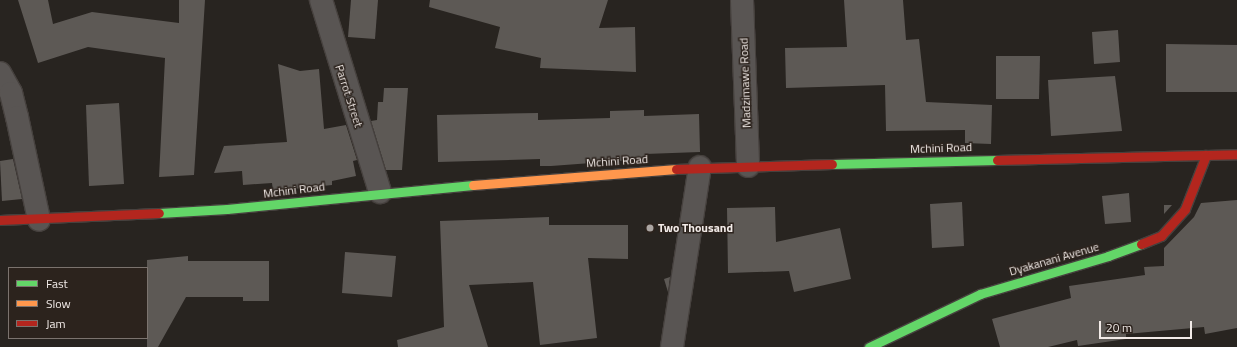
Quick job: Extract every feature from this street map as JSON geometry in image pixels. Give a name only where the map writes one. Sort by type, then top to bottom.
[{"type":"street","name":"Parrot Street","points":[[321,0],[380,192]]},
{"type":"street","name":"Madzimawe Road","points":[[742,0],[748,166]]},
{"type":"street","points":[[0,73],[11,93],[39,220]]},
{"type":"street","name":"Dyakanani Avenue","points":[[868,347],[980,294],[1108,256],[1161,236],[1185,209],[1206,154]]},
{"type":"street","name":"Mchini Road","points":[[0,220],[39,220],[228,210],[380,192],[700,167],[1237,154]]},
{"type":"street","points":[[672,347],[700,167]]},
{"type":"building","points":[[18,0],[48,0],[53,24],[92,12],[179,23],[179,0],[205,0],[194,175],[159,177],[165,58],[88,47],[38,63]]},
{"type":"building","points":[[351,0],[378,0],[375,39],[348,37]]},
{"type":"building","points":[[430,0],[608,0],[599,28],[635,27],[636,72],[540,68],[541,58],[495,48],[500,27],[429,7]]},
{"type":"building","points":[[844,0],[903,0],[906,40],[919,39],[926,102],[992,105],[991,144],[965,143],[965,130],[886,131],[885,85],[786,88],[785,48],[847,47]]},
{"type":"building","points":[[1118,30],[1120,62],[1094,64],[1092,32]]},
{"type":"building","points":[[1166,44],[1237,45],[1237,92],[1166,92]]},
{"type":"building","points":[[996,56],[1040,56],[1039,99],[996,99]]},
{"type":"building","points":[[278,64],[300,71],[319,69],[324,129],[346,125],[357,160],[353,161],[356,176],[332,181],[332,185],[273,191],[272,183],[243,185],[242,171],[214,173],[224,146],[287,142]]},
{"type":"building","points":[[1115,76],[1122,131],[1051,136],[1048,80]]},
{"type":"building","points":[[384,88],[408,88],[402,170],[386,170],[371,121],[377,120],[378,102],[383,102]]},
{"type":"building","points":[[119,103],[124,184],[89,186],[86,105]]},
{"type":"building","points":[[644,110],[644,116],[699,114],[700,152],[645,154],[645,159],[551,166],[540,166],[540,159],[438,162],[437,115],[538,113],[538,120],[610,118],[610,111]]},
{"type":"building","points":[[13,159],[22,199],[2,201],[0,161]]},
{"type":"building","points":[[1129,193],[1131,222],[1105,224],[1102,196]]},
{"type":"building","points":[[1237,200],[1237,328],[1205,334],[1204,327],[1126,334],[1126,339],[1078,346],[1077,340],[1048,347],[1000,347],[992,319],[1071,298],[1069,286],[1145,275],[1144,267],[1164,266],[1164,248],[1194,217],[1201,203]]},
{"type":"building","points":[[962,202],[964,246],[932,248],[930,204]]},
{"type":"building","points":[[1164,205],[1172,205],[1164,214]]},
{"type":"building","points":[[775,207],[776,242],[840,228],[851,279],[794,292],[789,271],[728,273],[727,208]]},
{"type":"building","points":[[549,217],[549,225],[628,225],[628,259],[588,258],[597,338],[540,345],[533,282],[469,285],[488,347],[398,347],[397,340],[444,327],[440,221]]},
{"type":"building","points":[[345,252],[396,256],[392,297],[342,293]]},
{"type":"building","points":[[188,256],[188,261],[269,261],[269,301],[243,301],[243,297],[186,297],[158,347],[147,347],[147,260]]},
{"type":"building","points":[[670,277],[668,292],[664,279]]},
{"type":"traffic: fast","points":[[832,164],[997,160]]},
{"type":"traffic: fast","points":[[159,213],[227,209],[473,185]]},
{"type":"traffic: fast","points":[[869,347],[980,294],[1108,256],[1141,244]]},
{"type":"traffic: slow","points":[[473,185],[676,169]]},
{"type":"traffic: jam","points":[[997,160],[1237,154]]},
{"type":"traffic: jam","points":[[1141,244],[1161,236],[1185,209],[1206,155]]},
{"type":"traffic: jam","points":[[676,169],[832,164]]},
{"type":"traffic: jam","points":[[0,220],[159,213]]},
{"type":"place","name":"Two Thousand","points":[[650,228]]}]
